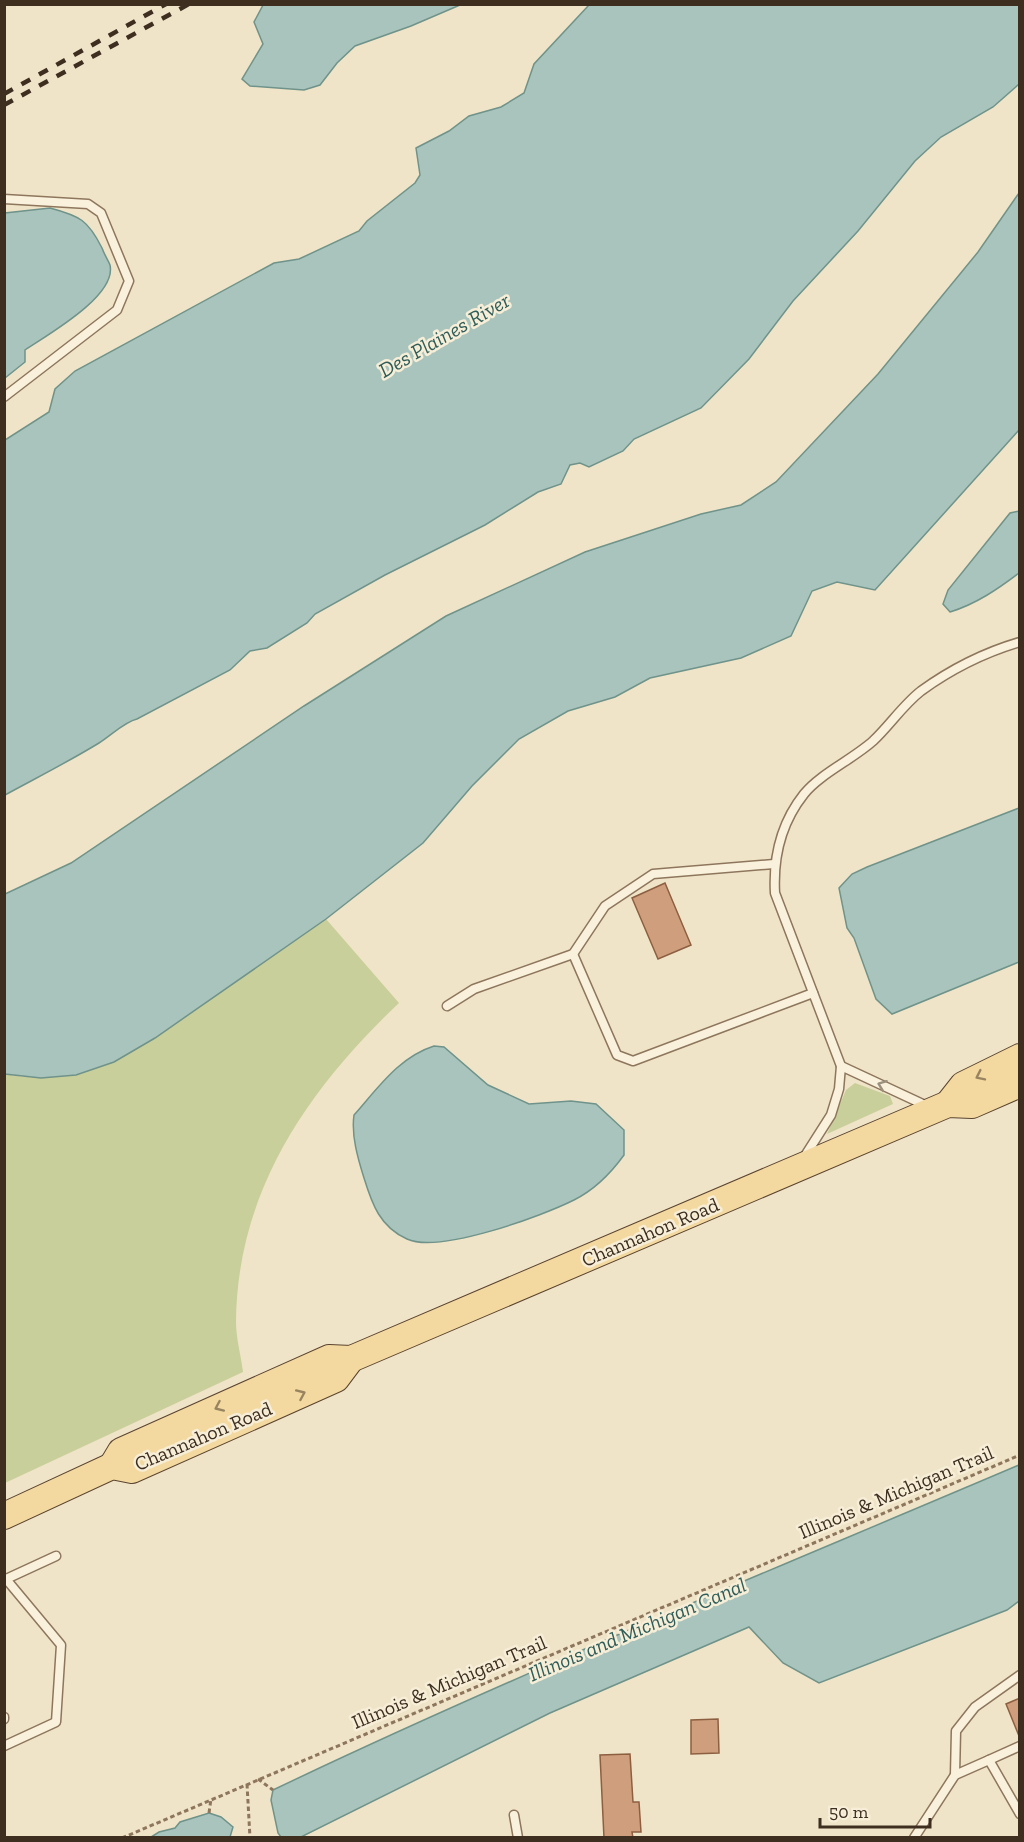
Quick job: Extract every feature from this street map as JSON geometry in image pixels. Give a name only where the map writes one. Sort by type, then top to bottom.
[{"type":"main road","name":"Channahon Road","points":[[941,1107],[963,1085],[1020,1057]]},
{"type":"main road","name":"Channahon Road","points":[[4,1515],[112,1466],[121,1451],[329,1358],[351,1359],[941,1107],[972,1105],[1020,1084]]},
{"type":"lane","points":[[4,199],[88,204],[101,213],[129,281],[117,310],[4,397]]},
{"type":"lane","points":[[797,1169],[831,1115],[839,1089],[841,1066],[775,893],[774,864],[784,829],[805,793],[873,740],[921,692],[1000,648],[1020,642]]},
{"type":"lane","points":[[447,1006],[474,989],[573,954],[605,906],[653,874],[774,864]]},
{"type":"lane","points":[[573,954],[617,1055],[633,1061],[813,993]]},
{"type":"lane","points":[[841,1066],[941,1107]]},
{"type":"lane","points":[[4,1746],[56,1722],[61,1645],[5,1579],[56,1556]]},
{"type":"lane","points":[[914,1838],[955,1775],[956,1731],[975,1707],[1020,1675]]},
{"type":"lane","points":[[955,1775],[1020,1746]]},
{"type":"lane","points":[[989,1760],[1020,1814]]},
{"type":"lane","points":[[514,1815],[518,1838]]},
{"type":"path","name":"Illinois & Michigan Trail","points":[[122,1838],[1020,1455]]},
{"type":"path","points":[[258,1779],[273,1790]]},
{"type":"path","points":[[248,1784],[250,1838]]},
{"type":"path","points":[[209,1813],[211,1799]]},
{"type":"green space","points":[[326,919],[399,1003],[335,1071],[307,1108],[283,1146],[264,1187],[249,1230],[240,1275],[236,1322],[243,1372],[5,1483],[5,1074],[36,1077],[65,1076],[116,1059],[140,1046]]},
{"type":"green space","points":[[855,1083],[890,1096],[893,1104],[827,1134],[846,1090]]},
{"type":"water","points":[[263,4],[460,5],[355,46],[337,63],[320,85],[304,90],[250,86],[242,79],[263,44],[254,22]]},
{"type":"water","name":"Des Plaines River","points":[[589,5],[1019,5],[1019,84],[993,107],[941,137],[915,161],[858,231],[793,301],[749,359],[701,408],[634,439],[623,451],[589,467],[580,463],[570,465],[561,484],[538,492],[485,525],[385,575],[315,614],[307,623],[267,648],[250,651],[230,670],[127,723],[104,740],[5,795],[5,440],[49,412],[55,389],[75,371],[274,263],[299,259],[359,231],[367,221],[415,183],[420,175],[416,148],[449,131],[469,116],[501,107],[524,93],[534,64]]},
{"type":"water","points":[[1019,193],[1019,430],[875,590],[837,582],[812,591],[791,636],[741,658],[650,678],[615,697],[568,711],[519,739],[472,786],[423,843],[326,919],[155,1038],[114,1062],[76,1075],[41,1078],[5,1074],[5,894],[71,863],[304,706],[446,616],[585,552],[701,514],[741,505],[776,482],[878,374],[978,252]]},
{"type":"water","points":[[50,208],[76,217],[87,225],[110,265],[109,277],[92,302],[63,325],[25,350],[25,362],[5,378],[5,213]]},
{"type":"water","points":[[1019,511],[1019,573],[986,596],[950,612],[943,604],[948,590],[1010,513]]},
{"type":"water","points":[[1019,808],[1019,962],[892,1014],[876,999],[854,938],[847,928],[839,888],[852,874],[867,867]]},
{"type":"water","points":[[434,1046],[444,1047],[488,1085],[529,1104],[571,1101],[596,1104],[624,1130],[624,1155],[602,1180],[581,1196],[516,1223],[491,1231],[442,1241],[422,1242],[407,1239],[398,1234],[378,1214],[370,1197],[356,1147],[353,1131],[354,1115],[400,1066],[421,1051]]},
{"type":"water","name":"Illinois and Michigan Canal","points":[[1019,1465],[1019,1601],[1007,1610],[819,1683],[783,1663],[749,1627],[550,1713],[301,1837],[281,1837],[278,1833],[271,1800],[273,1790],[551,1664]]},
{"type":"water","points":[[209,1813],[221,1817],[233,1827],[230,1837],[151,1837],[159,1832],[175,1828],[180,1822]]},
{"type":"building","points":[[665,883],[691,945],[658,959],[632,898]]},
{"type":"building","points":[[1020,1698],[1020,1736],[1019,1736],[1006,1704]]},
{"type":"building","points":[[718,1719],[719,1753],[691,1754],[691,1720]]},
{"type":"building","points":[[630,1754],[633,1802],[639,1802],[641,1832],[632,1832],[633,1838],[604,1838],[600,1755]]},
{"type":"railway","points":[[4,94],[166,4]]},
{"type":"railway","points":[[4,105],[189,4]]}]
